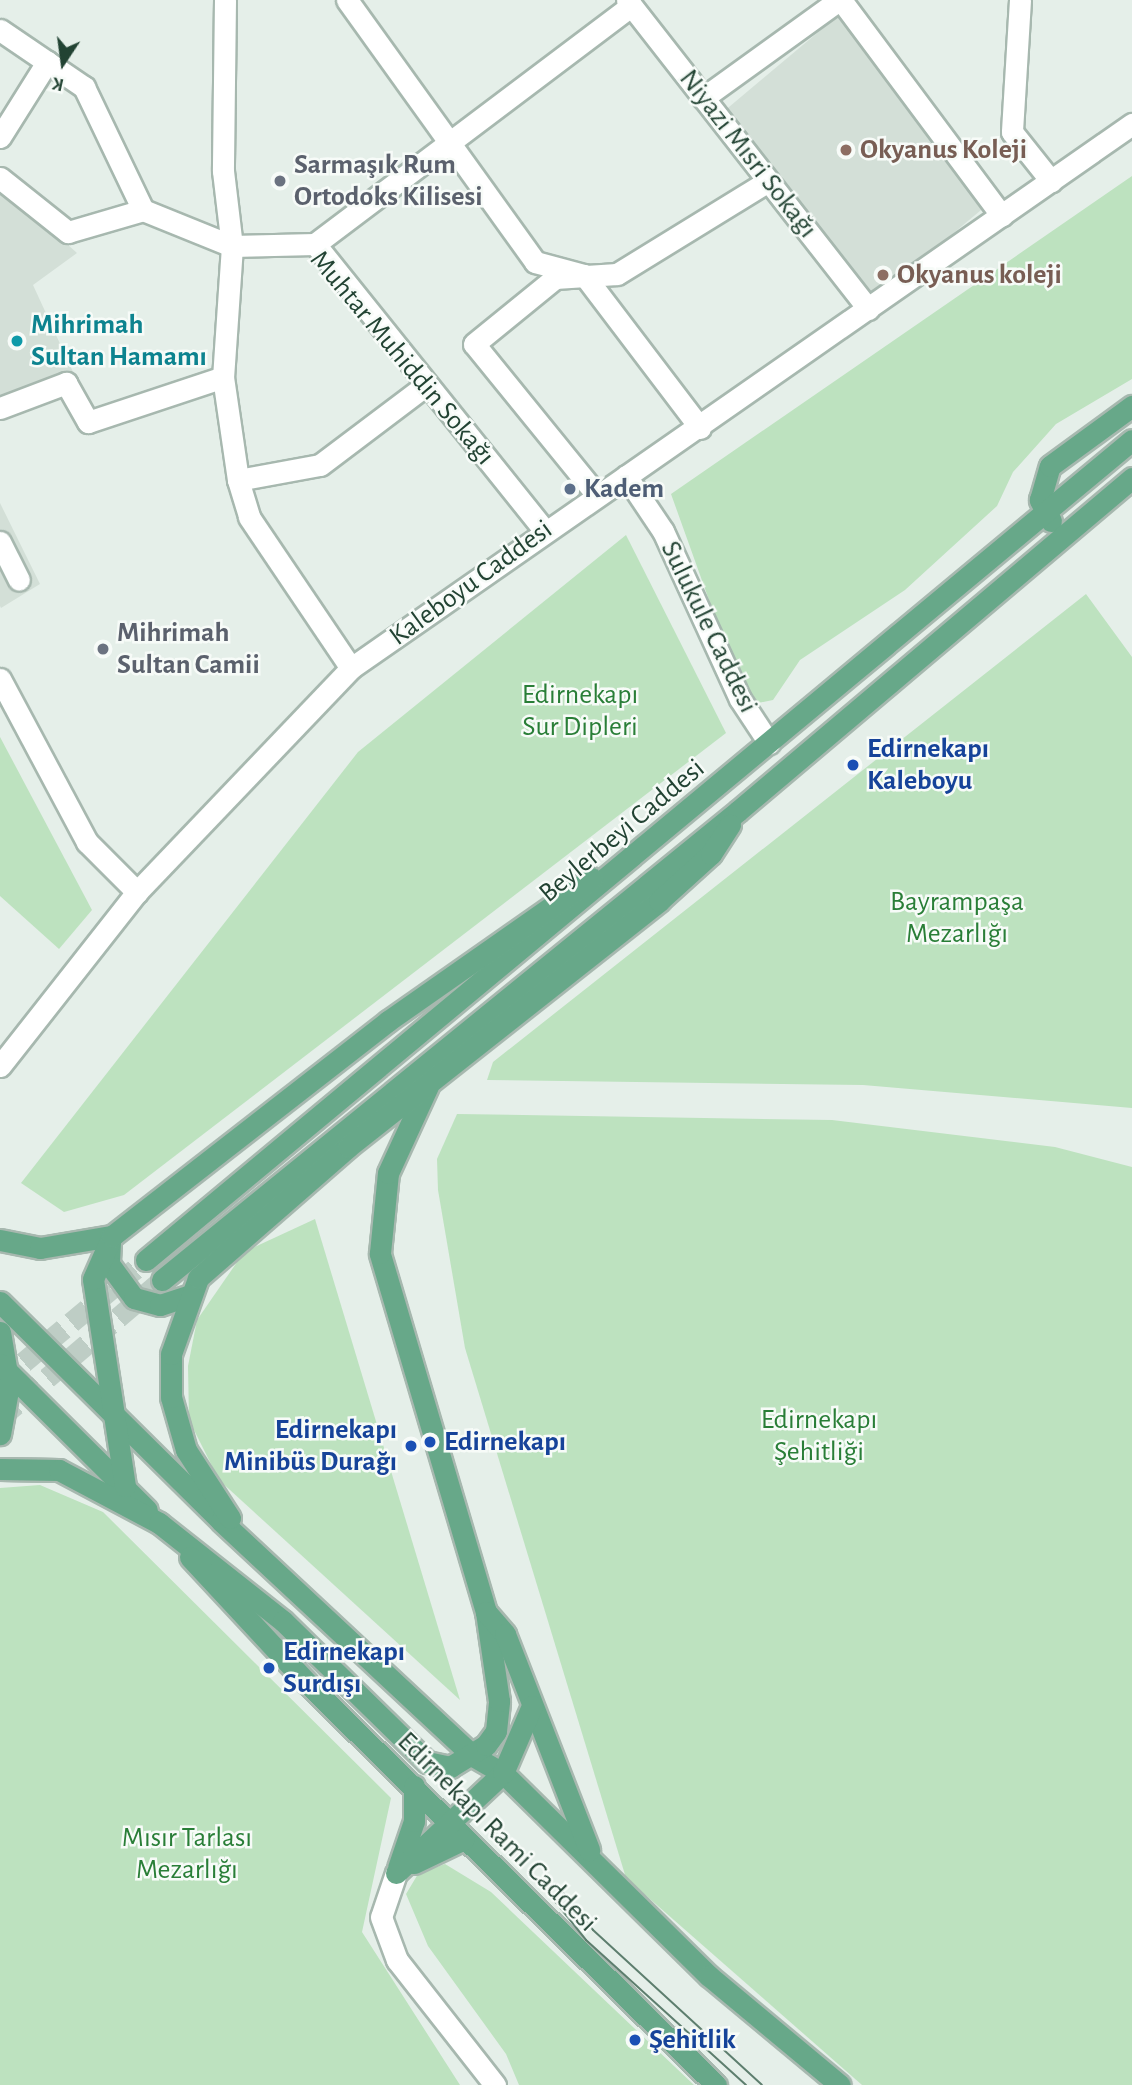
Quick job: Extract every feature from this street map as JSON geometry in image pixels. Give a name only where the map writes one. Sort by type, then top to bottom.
[{"type":"main road","points":[[1062,533],[1045,511],[1041,488],[1050,466],[1132,406]]},
{"type":"main road","name":"Beylerbeyi Caddesi","points":[[146,1260],[1132,440]]},
{"type":"main road","name":"Beylerbeyi Caddesi","points":[[162,1280],[738,811],[1062,533],[1132,478]]},
{"type":"main road","points":[[1045,511],[1080,518]]},
{"type":"main road","points":[[250,1545],[197,1472],[176,1425],[170,1354],[188,1296],[220,1253],[688,876],[738,811]]},
{"type":"main road","points":[[125,1486],[93,1279],[112,1236],[388,1021],[589,880],[625,863]]},
{"type":"main road","points":[[0,1469],[59,1470],[159,1523],[283,1621],[427,1762],[450,1767],[473,1756],[494,1737],[499,1717],[486,1612],[380,1253],[388,1173],[428,1086]]},
{"type":"main road","points":[[0,1240],[40,1248],[112,1236]]},
{"type":"main road","points":[[112,1236],[109,1264],[134,1298],[160,1305],[188,1296]]},
{"type":"main road","name":"Edirnekapı Rami Caddesi","points":[[0,1302],[114,1416],[473,1756],[503,1773],[591,1856],[709,1976],[840,2085]]},
{"type":"main road","points":[[0,1332],[4,1368],[0,1434]]},
{"type":"main road","name":"Edirnekapı Rami Caddesi","points":[[4,1368],[125,1486],[457,1831],[716,2085]]},
{"type":"main road","points":[[486,1612],[505,1634],[591,1856]]},
{"type":"main road","points":[[396,1873],[457,1831],[503,1773],[532,1706]]},
{"type":"main road","points":[[396,1873],[414,1821],[414,1786]]},
{"type":"street","points":[[225,0],[223,171],[232,246],[223,377],[238,480],[249,517],[352,668]]},
{"type":"street","points":[[347,0],[455,143],[535,262],[584,275],[700,428]]},
{"type":"street","points":[[703,97],[840,0],[1002,216]]},
{"type":"street","points":[[1020,0],[1012,132],[1051,181]]},
{"type":"street","points":[[315,244],[455,143],[629,3]]},
{"type":"street","name":"Niyazi Mısri Sokağı","points":[[629,3],[868,309]]},
{"type":"street","points":[[0,30],[84,87],[144,210]]},
{"type":"street","points":[[0,137],[47,62]]},
{"type":"street","name":"Kaleboyu Caddesi","points":[[0,1066],[137,892],[352,668],[544,530],[700,428],[1132,124]]},
{"type":"street","points":[[0,178],[68,232],[144,210],[232,246]]},
{"type":"street","points":[[596,494],[474,344],[555,278],[617,274],[768,181]]},
{"type":"street","name":"Muhtar Muhiddin Sokağı","points":[[232,246],[315,244],[544,530]]},
{"type":"street","points":[[0,408],[66,383],[88,422],[223,377]]},
{"type":"street","points":[[238,480],[320,465],[426,385]]},
{"type":"street","name":"Sulukule Caddesi","points":[[626,476],[663,531],[740,699],[769,743]]},
{"type":"street","points":[[0,542],[19,580]]},
{"type":"street","points":[[0,679],[87,842],[137,892]]},
{"type":"street","points":[[396,1873],[381,1917],[397,1960],[495,2085]]},
{"type":"shaded area","name":"Okyanus Koleji","points":[[841,13],[996,198],[869,304],[714,120]]},
{"type":"shaded area","points":[[0,184],[77,253],[33,285],[73,372],[0,399]]},
{"type":"shaded area","points":[[0,503],[40,584],[1,608],[0,606]]},
{"type":"green space","points":[[1132,176],[1132,379],[1056,424],[1013,472],[997,506],[905,590],[800,660],[773,700],[758,703],[742,692],[671,494]]},
{"type":"green space","name":"Edirnekapı Sur Dipleri","points":[[626,535],[726,733],[124,1195],[64,1212],[21,1183],[358,752]]},
{"type":"green space","name":"Bayrampaşa Mezarlığı","points":[[1086,594],[1132,657],[1132,1108],[863,1085],[487,1080],[493,1062]]},
{"type":"green space","points":[[0,737],[92,910],[59,949],[0,896]]},
{"type":"green space","name":"Edirnekapı Şehitliği","points":[[457,1114],[832,1120],[1055,1147],[1132,1167],[1132,2085],[862,2085],[626,1878],[465,1348],[438,1190],[437,1159]]},
{"type":"green space","points":[[315,1219],[460,1700],[219,1480],[189,1420],[188,1366],[197,1320],[244,1252]]},
{"type":"green space","name":"Mısır Tarlası Mezarlığı","points":[[40,1485],[103,1512],[391,1798],[362,1932],[460,2085],[0,2085],[0,1488]]},
{"type":"green space","points":[[445,1864],[491,1892],[694,2085],[519,2085],[506,2054],[428,1946],[406,1894],[418,1874]]},
{"type":"tunnel","points":[[0,1382],[146,1260]]},
{"type":"tunnel","points":[[0,1418],[162,1280]]},
{"type":"tram line","points":[[556,1884],[593,1930],[762,2085]]},
{"type":"tram line","points":[[546,1890],[586,1940],[746,2085]]},
{"type":"place","name":"Okyanus Koleji","points":[[846,150]]},
{"type":"place","name":"Sarmaşık Rum Ortodoks Kilisesi","points":[[280,181]]},
{"type":"place","name":"Okyanus koleji","points":[[883,275]]},
{"type":"place","name":"Mihrimah Sultan Hamamı","points":[[17,341]]},
{"type":"place","name":"Kadem","points":[[570,489]]},
{"type":"place","name":"Mihrimah Sultan Camii","points":[[103,649]]},
{"type":"place","name":"Edirnekapı Kaleboyu","points":[[853,765]]},
{"type":"place","name":"Edirnekapı","points":[[430,1442]]},
{"type":"place","name":"Edirnekapı Minibüs Durağı","points":[[411,1446]]},
{"type":"place","name":"Edirnekapı Surdışı","points":[[269,1668]]},
{"type":"place","name":"Şehitlik","points":[[635,2040]]}]
